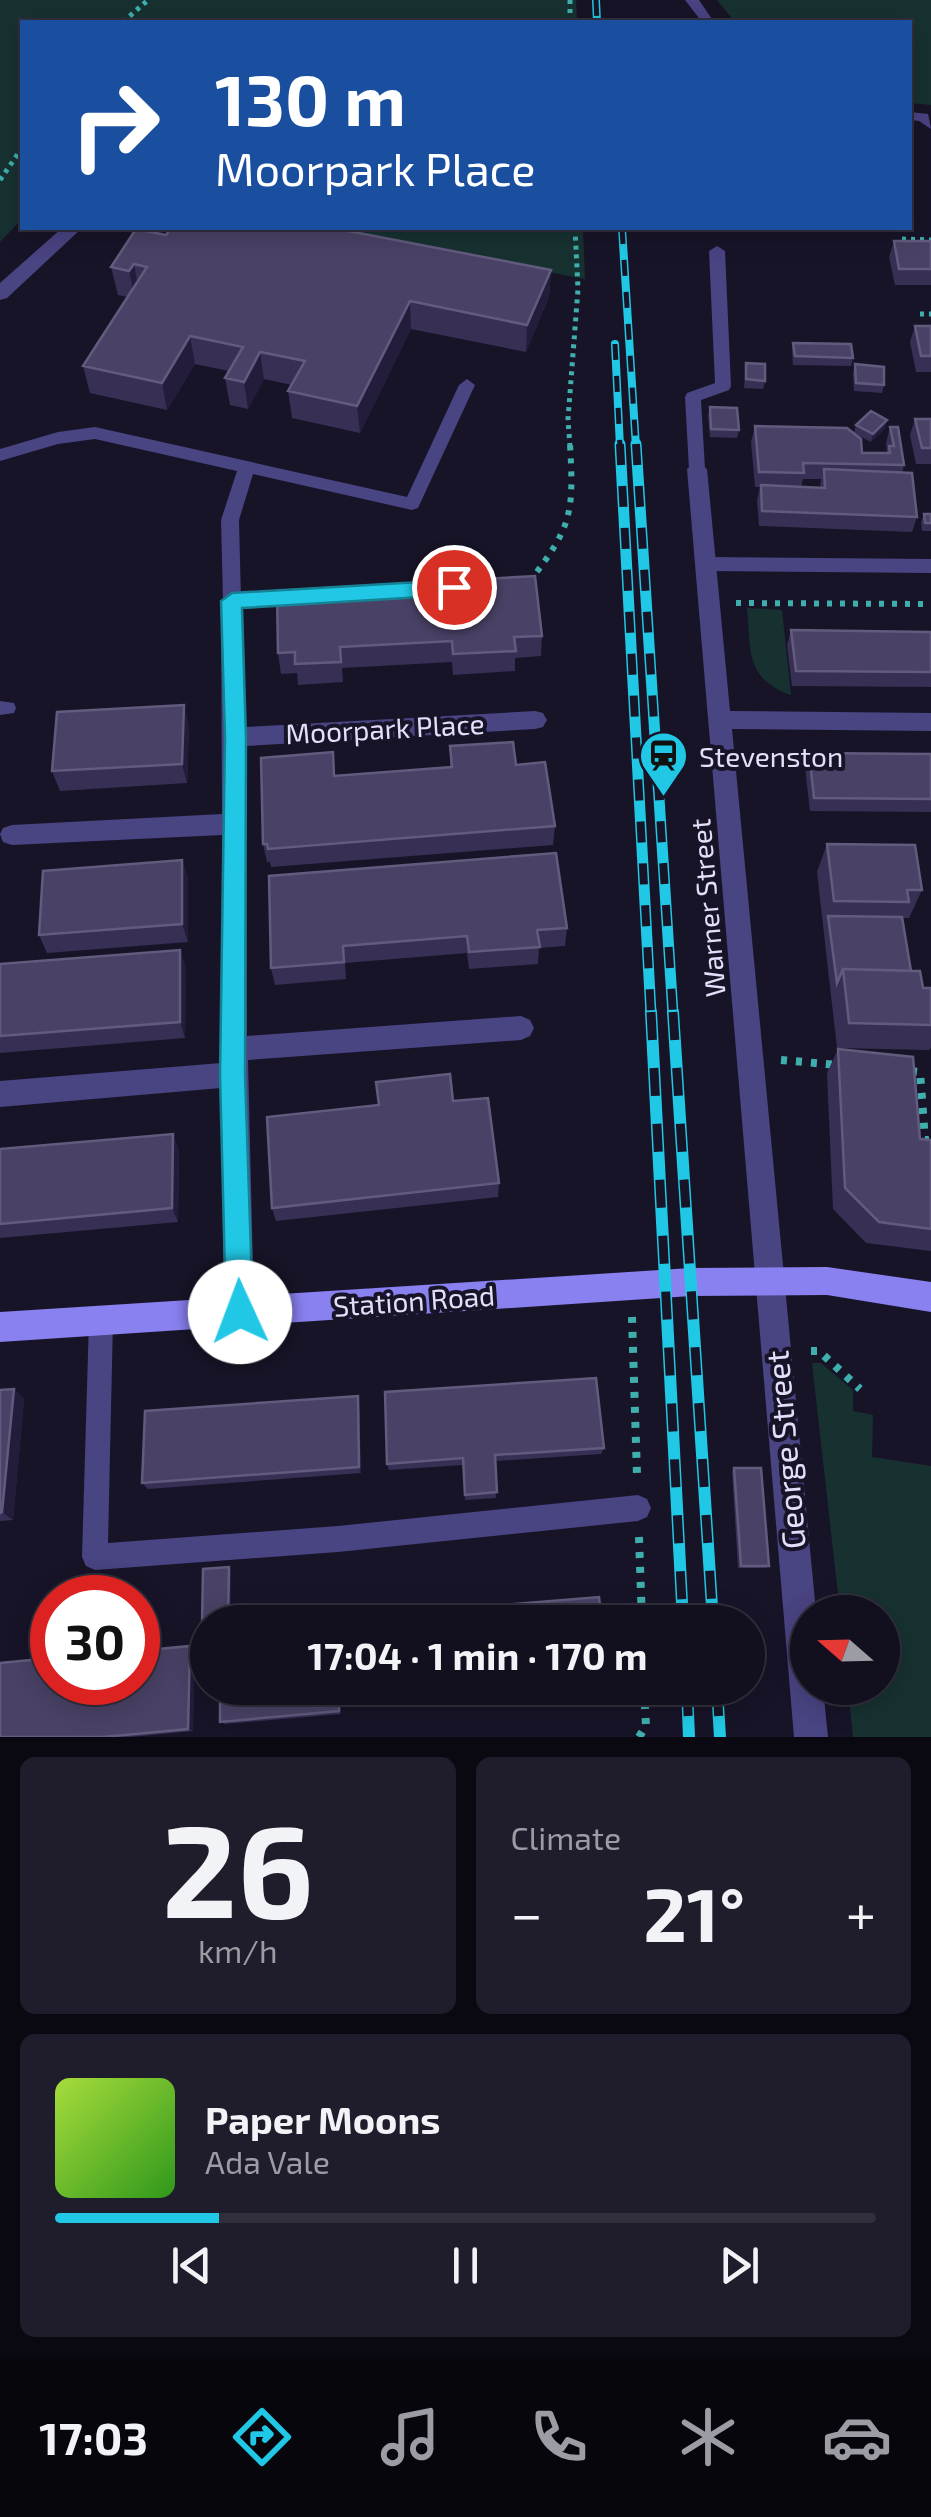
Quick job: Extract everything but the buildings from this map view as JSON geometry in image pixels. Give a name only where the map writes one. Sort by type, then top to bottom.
[{"type":"street","points":[[0,294],[71,230]]},
{"type":"street","name":"Warner Street","points":[[697,469],[769,1282]]},
{"type":"street","points":[[240,1312],[232,1062],[236,737],[232,601],[330,595]]},
{"type":"street","name":"Moorpark Place","points":[[236,737],[535,720]]},
{"type":"street","points":[[721,720],[931,722]]},
{"type":"street","points":[[12,835],[233,824]]},
{"type":"street","points":[[0,1094],[521,1028]]},
{"type":"street","name":"Station Road","points":[[0,1327],[663,1284],[827,1280],[931,1296]]},
{"type":"street","name":"George Street","points":[[769,1282],[812,1737]]},
{"type":"lane","points":[[697,469],[692,397],[723,386],[717,251]]},
{"type":"lane","points":[[0,455],[58,438],[95,433],[412,504],[467,384]]},
{"type":"lane","points":[[232,601],[230,520],[247,467]]},
{"type":"lane","points":[[706,564],[931,566]]},
{"type":"lane","points":[[101,1320],[95,1557],[338,1539],[638,1508]]},
{"type":"path","points":[[125,20],[148,0]]},
{"type":"path","points":[[0,180],[20,151]]},
{"type":"path","points":[[528,583],[561,541],[573,502],[568,418],[578,290],[575,230]]},
{"type":"path","points":[[902,239],[931,240]]},
{"type":"path","points":[[920,314],[931,314]]},
{"type":"path","points":[[710,602],[931,604]]},
{"type":"path","points":[[750,1058],[844,1066]]},
{"type":"path","points":[[901,1070],[920,1072],[925,1140],[931,1140]]},
{"type":"path","points":[[631,1286],[641,1605]]},
{"type":"path","points":[[775,1351],[819,1351],[860,1389]]},
{"type":"path","points":[[638,1737],[646,1726],[645,1705]]},
{"type":"green space","points":[[0,0],[576,0],[577,20],[20,20],[20,221],[0,242]]},
{"type":"green space","points":[[717,0],[931,0],[931,105],[912,103],[912,20],[733,20]]},
{"type":"green space","points":[[328,230],[583,230],[585,279]]},
{"type":"green space","points":[[747,608],[782,610],[791,695],[765,681],[758,672],[751,650]]},
{"type":"green space","points":[[812,1363],[821,1363],[853,1390],[853,1411],[873,1415],[872,1457],[931,1466],[931,1737],[853,1737],[850,1705],[900,1705],[900,1595],[838,1595]]},
{"type":"railway","points":[[596,0],[597,20]]},
{"type":"railway","points":[[622,230],[636,447]]},
{"type":"railway","points":[[615,344],[620,447]]},
{"type":"railway","points":[[620,444],[651,1014]]},
{"type":"railway","points":[[636,444],[673,1014]]},
{"type":"railway","points":[[651,1012],[682,1605]]},
{"type":"railway","points":[[673,1012],[712,1605]]},
{"type":"railway","points":[[688,1705],[689,1737]]},
{"type":"railway","points":[[718,1705],[720,1737]]},
{"type":"place","name":"Stevenston","points":[[664,798]]},
{"type":"route","points":[[240,1312],[232,1075],[236,737],[232,601],[454,587]]}]
